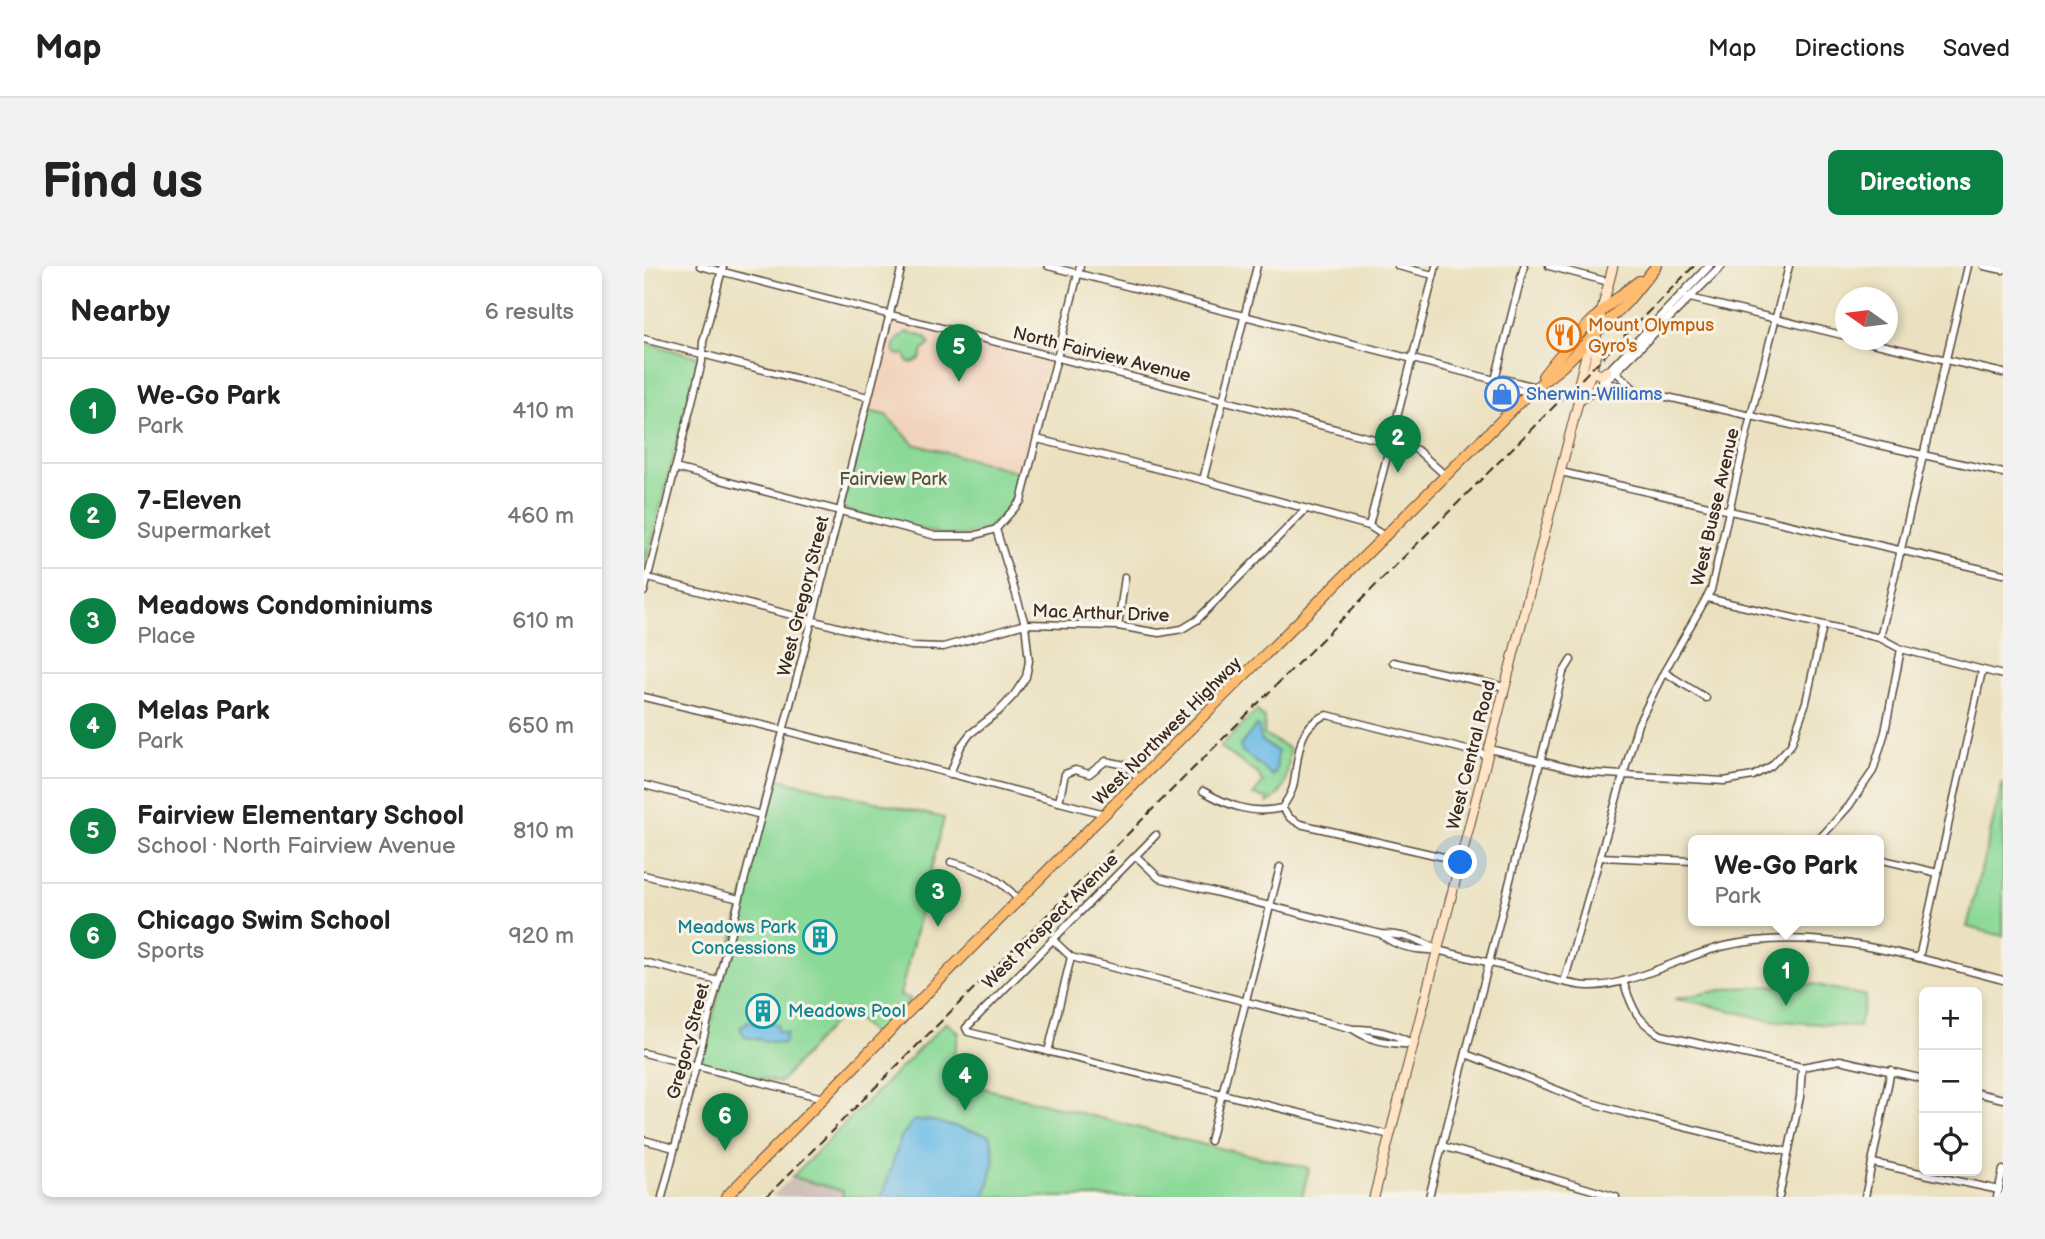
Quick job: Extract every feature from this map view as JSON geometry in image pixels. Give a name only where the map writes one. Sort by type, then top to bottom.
[{"type":"main road","name":"West Central Road","points":[[1578,403],[1577,391],[1584,362],[1596,333],[1613,266]]},
{"type":"main road","name":"West Northwest Highway","points":[[726,1197],[1105,814],[1533,390],[1628,301],[1656,266]]},
{"type":"main road","name":"West Northwest Highway","points":[[1533,390],[1557,359],[1600,315],[1622,293],[1645,277]]},
{"type":"main road","name":"West Central Road","points":[[1374,1197],[1578,403],[1586,388],[1598,345],[1596,333]]},
{"type":"main road","points":[[1573,355],[1584,362]]},
{"type":"main road","points":[[1591,371],[1601,375],[1611,371]]},
{"type":"street","name":"North Fairview Avenue","points":[[701,266],[722,269],[1390,443],[1421,452],[1446,476]]},
{"type":"street","name":"West Gregory Street","points":[[783,730],[902,266]]},
{"type":"street","points":[[1048,266],[1079,270],[1244,316],[1495,380],[1504,379],[1533,390]]},
{"type":"street","points":[[1203,480],[1257,266]]},
{"type":"street","points":[[1398,266],[1433,275]]},
{"type":"street","points":[[1369,526],[1436,266]]},
{"type":"street","points":[[1495,380],[1524,266]]},
{"type":"street","points":[[1549,266],[1609,282]]},
{"type":"street","points":[[1578,403],[1601,382],[1709,266]]},
{"type":"street","points":[[1611,371],[1721,266]]},
{"type":"street","name":"West Busse Avenue","points":[[1564,982],[1638,724],[1711,590],[1789,266]]},
{"type":"street","points":[[1880,638],[1968,266]]},
{"type":"street","points":[[1984,266],[2003,271]]},
{"type":"street","points":[[644,592],[722,269]]},
{"type":"street","points":[[675,468],[936,536],[973,536],[996,529],[1021,501],[1079,270]]},
{"type":"street","points":[[1681,294],[1835,334]]},
{"type":"street","points":[[644,339],[869,397]]},
{"type":"street","points":[[1898,349],[2003,373]]},
{"type":"street","points":[[1611,371],[1633,388]]},
{"type":"street","points":[[1601,382],[2003,473]]},
{"type":"street","points":[[1037,439],[1203,480],[1369,526],[1386,537]]},
{"type":"street","points":[[1561,472],[2003,574]]},
{"type":"street","name":"Mac Arthur Drive","points":[[648,578],[911,646],[943,647],[1025,624],[1118,626],[1159,633],[1182,629],[1197,620],[1306,509]]},
{"type":"street","points":[[950,774],[966,740],[999,711],[1026,677],[1029,661],[1025,624],[996,529]]},
{"type":"street","points":[[1118,626],[1125,577]]},
{"type":"street","points":[[1707,598],[1880,638],[1901,649],[2003,675]]},
{"type":"street","points":[[1203,790],[1238,808],[1268,811],[1282,808],[1293,788],[1301,742],[1313,722],[1326,715],[1590,773],[1724,781],[1753,776],[1771,766],[1791,745],[1823,626]]},
{"type":"street","points":[[1827,835],[1873,771],[1885,732],[1901,649]]},
{"type":"street","points":[[1429,1197],[1563,673],[1571,660]]},
{"type":"street","points":[[1393,662],[1505,687]]},
{"type":"street","points":[[1919,958],[1982,670]]},
{"type":"street","points":[[1664,672],[1706,698]]},
{"type":"street","points":[[644,697],[783,730],[1105,814]]},
{"type":"street","name":"Gregory Street","points":[[662,1197],[783,730]]},
{"type":"street","points":[[1059,802],[1065,774],[1075,770],[1089,774],[1106,761],[1125,765],[1140,780]]},
{"type":"street","points":[[644,785],[761,815]]},
{"type":"street","points":[[1282,808],[1290,818],[1300,824],[1461,861]]},
{"type":"street","name":"West Prospect Avenue","points":[[1048,1052],[971,1032],[966,1028],[1156,835]]},
{"type":"street","points":[[1136,856],[1158,878],[1381,934],[1395,934],[1426,943],[1437,950],[1564,982],[1599,986],[1623,981],[1685,957],[1726,945],[1776,940],[1846,944],[1919,958],[2003,981]]},
{"type":"street","points":[[1600,857],[1688,861]]},
{"type":"street","points":[[1884,860],[1938,873]]},
{"type":"street","points":[[951,862],[985,872],[1000,880],[1019,900]]},
{"type":"street","points":[[1210,1141],[1280,867]]},
{"type":"street","points":[[644,875],[739,899]]},
{"type":"street","points":[[1052,939],[1071,957],[1353,1029],[1362,1036],[1400,1045],[1413,1044]]},
{"type":"street","points":[[1071,957],[1048,1052],[1068,1054],[1390,1135]]},
{"type":"street","points":[[644,962],[718,981]]},
{"type":"street","points":[[1623,981],[1642,1023],[1661,1035],[1802,1067],[1840,1060],[1919,1078]]},
{"type":"street","points":[[644,1053],[823,1098]]},
{"type":"street","points":[[1466,1054],[1585,1101],[1626,1114],[1788,1152]]},
{"type":"street","points":[[1779,1197],[1800,1097],[1802,1067]]},
{"type":"street","points":[[1866,1197],[1891,1070]]},
{"type":"street","points":[[1982,1094],[2003,1100]]},
{"type":"street","points":[[644,1140],[674,1148]]},
{"type":"street","points":[[1443,1146],[1616,1197]]},
{"type":"street","points":[[1873,1163],[1998,1194],[2003,1170]]},
{"type":"shaded area","points":[[891,322],[1046,363],[1018,472],[914,444],[886,415],[868,411]]},
{"type":"shaded area","points":[[792,1177],[843,1191],[842,1197],[772,1197]]},
{"type":"green space","points":[[906,332],[925,337],[930,344],[923,350],[920,359],[912,363],[908,362],[905,354],[898,355],[894,351],[896,342]]},
{"type":"green space","points":[[644,343],[699,359],[644,571]]},
{"type":"green space","name":"Fairview Park","points":[[868,411],[886,415],[914,444],[1023,473],[1006,511],[988,527],[976,532],[946,535],[845,510],[843,506]]},
{"type":"green space","points":[[1257,710],[1265,719],[1264,735],[1290,749],[1283,787],[1267,803],[1267,798],[1253,795],[1263,783],[1258,774],[1220,747]]},
{"type":"green space","points":[[774,778],[944,818],[900,995],[911,999],[876,1037],[846,1009],[779,1083],[706,1065],[702,1058]]},
{"type":"green space","points":[[2003,781],[2003,936],[1967,927]]},
{"type":"green space","points":[[1813,984],[1866,996],[1859,1027],[1768,1020],[1674,999],[1732,988]]},
{"type":"green space","points":[[946,1022],[959,1033],[948,1079],[1201,1144],[1309,1168],[1302,1197],[842,1197],[843,1191],[792,1177]]},
{"type":"water","points":[[1256,726],[1259,727],[1261,740],[1278,752],[1273,776],[1242,751],[1240,746]]},
{"type":"water","points":[[748,1021],[757,1024],[759,1021],[762,1025],[763,1021],[778,1025],[777,1031],[787,1033],[784,1044],[745,1037],[740,1028]]},
{"type":"water","points":[[928,1120],[989,1135],[994,1158],[985,1197],[882,1197],[901,1137],[913,1121]]},
{"type":"railway","points":[[766,1197],[1694,266]]},
{"type":"place","name":"Mount Olympus Gyro's","points":[[1564,335]]},
{"type":"place","name":"Fairview Elementary School","points":[[959,382]]},
{"type":"place","name":"Sherwin-Williams","points":[[1502,394]]},
{"type":"place","name":"7-Eleven","points":[[1398,473]]},
{"type":"place","name":"Meadows Condominiums","points":[[938,927]]},
{"type":"place","name":"Meadows Park Concessions","points":[[820,937]]},
{"type":"place","name":"We-Go Park","points":[[1786,1006]]},
{"type":"place","name":"Meadows Pool","points":[[763,1011]]},
{"type":"place","name":"Melas Park","points":[[965,1111]]},
{"type":"place","name":"Chicago Swim School","points":[[725,1151]]}]
